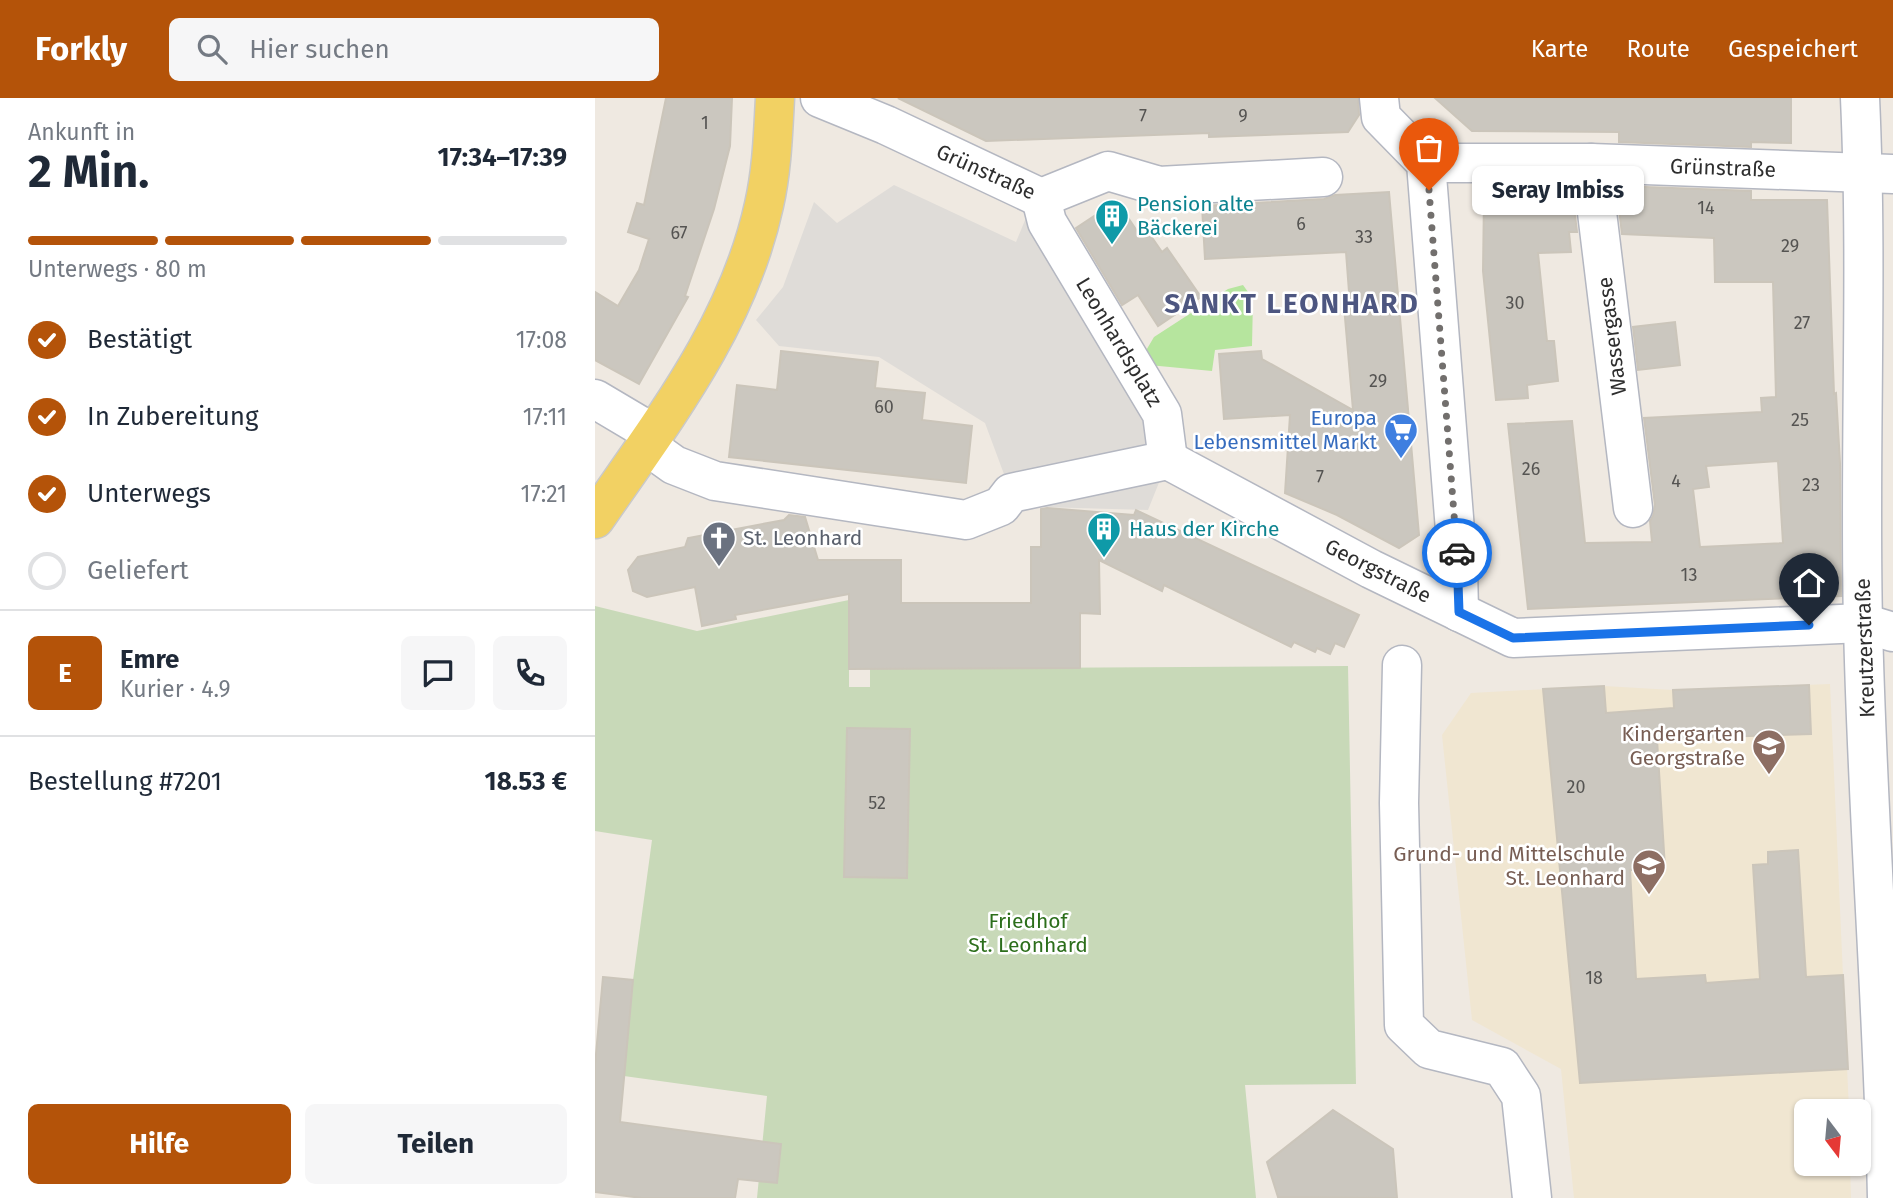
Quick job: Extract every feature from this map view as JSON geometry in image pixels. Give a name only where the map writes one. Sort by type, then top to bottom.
[{"type":"main road","points":[[595,519],[706,354],[744,271],[764,204],[771,165],[775,98]]},
{"type":"street","name":"Grünstraße","points":[[820,98],[886,125],[1041,198],[1108,171],[1159,186],[1323,177]]},
{"type":"street","points":[[1379,98],[1381,117],[1426,163],[1458,568],[1459,612]]},
{"type":"street","name":"Kreutzerstraße","points":[[1860,98],[1878,174],[1878,627],[1889,1106],[1887,1198]]},
{"type":"street","name":"Grünstraße","points":[[1426,163],[1591,163],[1878,174]]},
{"type":"street","name":"Wassergasse","points":[[1591,163],[1633,508]]},
{"type":"street","name":"Leonhardsplatz","points":[[1041,198],[1047,222],[1162,414],[1168,460]]},
{"type":"street","points":[[595,399],[650,439],[674,465],[715,481],[966,520],[1001,506],[1011,493],[1168,460]]},
{"type":"street","name":"Georgstraße","points":[[1168,460],[1370,569],[1513,638],[1878,627]]},
{"type":"street","points":[[1402,666],[1399,803],[1404,1025],[1429,1049],[1502,1067],[1521,1096],[1532,1198]]},
{"type":"shaded area","points":[[894,185],[1016,242],[1028,213],[1168,460],[1148,510],[1041,507],[1011,493],[985,423],[879,357],[779,346],[756,320],[783,287],[814,202],[837,223]]},
{"type":"shaded area","name":"Grund- und Mittelschule St. Leonhard","points":[[1830,684],[1848,1099],[1794,1099],[1794,1176],[1850,1176],[1851,1198],[1574,1198],[1561,1069],[1472,1020],[1442,735],[1471,693],[1604,686],[1673,690]]},
{"type":"green space","points":[[1243,285],[1253,299],[1252,346],[1215,350],[1212,371],[1138,364],[1154,337],[1228,289]]},
{"type":"green space","name":"Friedhof St. Leonhard","points":[[849,600],[849,687],[870,687],[870,669],[1348,666],[1356,1084],[1245,1085],[1256,1198],[757,1198],[767,1096],[624,1076],[633,980],[652,840],[595,831],[595,606],[697,631]]},
{"type":"building","points":[[666,98],[732,98],[730,146],[714,209],[685,296],[688,297],[639,384],[595,360],[595,292],[618,306],[639,270],[649,239],[628,232],[637,203],[644,205]]},
{"type":"building","points":[[898,98],[1358,98],[1359,115],[1348,132],[1209,137],[1209,133],[986,141]]},
{"type":"building","points":[[1435,98],[1791,98],[1791,143],[1751,142],[1751,147],[1619,142],[1619,132],[1472,131]]},
{"type":"building","points":[[1618,186],[1751,191],[1751,200],[1827,200],[1834,394],[1836,393],[1840,463],[1841,596],[1528,609],[1508,424],[1572,421],[1585,543],[1652,542],[1650,521],[1655,505],[1644,418],[1762,412],[1761,398],[1776,397],[1773,282],[1715,282],[1714,238],[1622,234]],"holes":[[[1778,461],[1783,543],[1700,547],[1693,489],[1709,487],[1706,466]]]},
{"type":"building","points":[[1389,192],[1419,535],[1399,548],[1337,515],[1285,493],[1290,415],[1224,419],[1219,354],[1261,351],[1262,359],[1353,410],[1344,306],[1350,305],[1346,252],[1205,259],[1202,206],[1324,199],[1335,195]]},
{"type":"building","points":[[1484,198],[1573,199],[1577,232],[1569,232],[1571,252],[1538,253],[1547,341],[1554,341],[1558,381],[1527,385],[1528,398],[1496,400],[1483,271]]},
{"type":"building","points":[[1117,201],[1139,234],[1146,229],[1162,252],[1167,248],[1201,297],[1158,326],[1138,295],[1122,305],[1076,228]]},
{"type":"building","points":[[1675,322],[1680,365],[1638,370],[1633,327]]},
{"type":"building","points":[[781,351],[878,362],[875,388],[925,393],[922,420],[972,426],[966,483],[729,457],[737,385],[777,390]]},
{"type":"building","points":[[1041,509],[1134,515],[1136,510],[1359,615],[1344,647],[1335,643],[1330,654],[1317,648],[1315,652],[1294,642],[1291,647],[1164,585],[1162,591],[1099,560],[1100,614],[1080,613],[1080,668],[849,669],[849,594],[735,615],[736,619],[702,626],[695,587],[647,597],[633,591],[628,570],[638,557],[685,547],[688,538],[784,520],[789,515],[805,517],[818,560],[901,560],[901,603],[1031,603],[1031,547],[1041,547]]},
{"type":"building","points":[[1809,685],[1811,734],[1657,739],[1665,868],[1630,870],[1636,979],[1705,975],[1706,983],[1760,979],[1753,865],[1768,864],[1768,852],[1798,850],[1806,977],[1843,975],[1848,1069],[1580,1083],[1543,689],[1604,686],[1606,713],[1674,708],[1673,690]]},
{"type":"building","points":[[847,728],[910,729],[907,878],[844,877]]},
{"type":"building","points":[[603,977],[633,980],[620,1122],[781,1144],[777,1183],[738,1179],[735,1198],[642,1198],[595,1192],[595,1065]]},
{"type":"building","points":[[1333,1110],[1393,1149],[1397,1198],[1278,1197],[1267,1162]]},
{"type":"way so far","points":[[1429,190],[1457,553]]},
{"type":"place","name":"Seray Imbiss","points":[[1429,190]]},
{"type":"place","name":"Pension alte Bäckerei","points":[[1112,246]]},
{"type":"place","name":"Europa Lebensmittel Markt","points":[[1401,460]]},
{"type":"place","name":"Haus der Kirche","points":[[1104,559]]},
{"type":"place","name":"St. Leonhard","points":[[719,568]]},
{"type":"place","name":"Kindergarten Georgstraße","points":[[1769,776]]},
{"type":"place","name":"Grund- und Mittelschule St. Leonhard","points":[[1649,896]]},
{"type":"district","name":"SANKT LEONHARD","points":[[1292,303]]},
{"type":"route","points":[[1457,553],[1459,612],[1513,638],[1809,625]]}]
